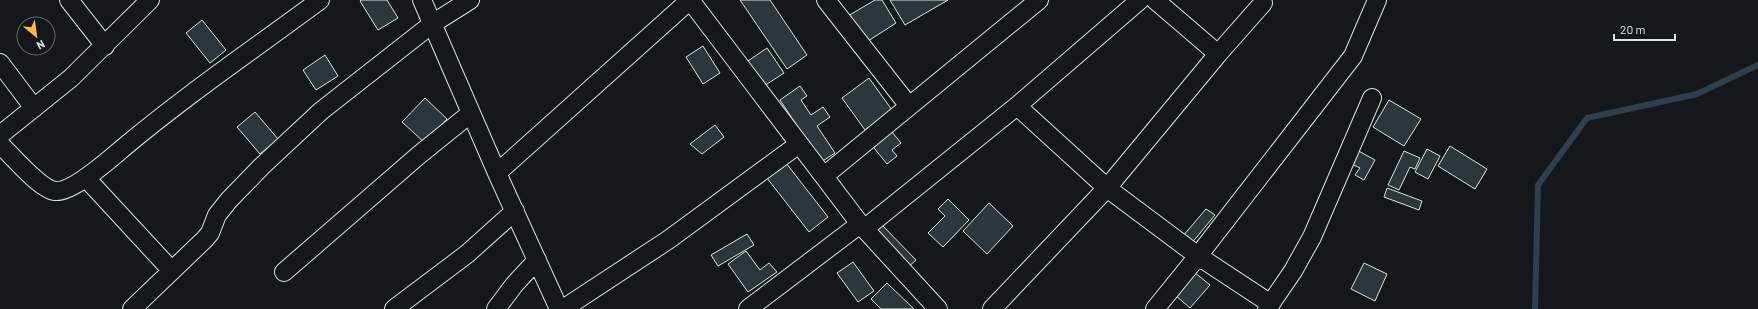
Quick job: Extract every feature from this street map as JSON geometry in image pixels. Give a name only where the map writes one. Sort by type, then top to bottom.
[{"type":"street","points":[[69,0],[105,46]]},
{"type":"street","points":[[0,135],[70,78],[105,46],[150,0]]},
{"type":"street","points":[[0,144],[44,188],[56,191],[65,189],[86,178],[142,132],[320,0]]},
{"type":"street","points":[[422,0],[497,173],[559,309]]},
{"type":"street","points":[[132,309],[205,239],[210,233],[216,215],[262,166],[321,111],[432,24],[470,0]]},
{"type":"street","points":[[497,173],[690,0],[862,227],[938,309]]},
{"type":"street","points":[[826,0],[909,106]]},
{"type":"street","points":[[824,176],[1039,0]]},
{"type":"street","points":[[754,307],[862,227],[1017,106],[1140,0]]},
{"type":"street","points":[[1154,0],[1218,54]]},
{"type":"street","points":[[1154,309],[1198,256],[1353,56],[1377,0]]},
{"type":"street","points":[[992,309],[1107,188],[1218,54],[1263,3]]},
{"type":"street","points":[[0,64],[34,108]]},
{"type":"street","points":[[1017,106],[1107,188],[1269,307],[1293,271],[1312,237],[1372,98]]},
{"type":"street","points":[[284,272],[471,113]]},
{"type":"street","points":[[563,309],[668,240],[799,144]]},
{"type":"street","points":[[86,178],[172,271]]},
{"type":"street","points":[[394,309],[467,254],[515,211]]},
{"type":"street","points":[[496,309],[514,285],[536,260]]},
{"type":"building","points":[[387,0],[398,18],[378,30],[360,1]]},
{"type":"building","points":[[740,0],[770,0],[807,55],[787,69]]},
{"type":"building","points":[[875,0],[882,0],[896,23],[865,43],[848,16]]},
{"type":"building","points":[[890,0],[948,0],[905,25]]},
{"type":"building","points":[[202,20],[226,50],[210,63],[186,33]]},
{"type":"building","points":[[703,46],[720,73],[703,84],[686,57]]},
{"type":"building","points":[[767,48],[784,73],[761,88],[745,63]]},
{"type":"building","points":[[325,55],[338,76],[316,90],[303,70]]},
{"type":"building","points":[[869,78],[892,110],[865,130],[842,98]]},
{"type":"building","points":[[800,86],[807,96],[801,100],[811,115],[823,107],[830,117],[817,126],[835,153],[821,162],[780,100]]},
{"type":"building","points":[[425,98],[447,119],[425,143],[402,122]]},
{"type":"building","points":[[1389,100],[1421,119],[1404,146],[1373,127]]},
{"type":"building","points":[[255,112],[278,139],[260,154],[237,127]]},
{"type":"building","points":[[715,125],[724,137],[702,154],[690,144]]},
{"type":"building","points":[[888,127],[901,143],[892,150],[897,156],[887,164],[870,143]]},
{"type":"building","points":[[1450,146],[1487,169],[1475,189],[1438,166]]},
{"type":"building","points":[[1355,149],[1375,160],[1364,180],[1355,175],[1360,168],[1348,162]]},
{"type":"building","points":[[1427,149],[1440,156],[1428,179],[1415,172]]},
{"type":"building","points":[[1404,151],[1420,158],[1415,169],[1410,167],[1399,190],[1388,185]]},
{"type":"building","points":[[786,163],[828,217],[809,232],[767,178]]},
{"type":"building","points":[[1387,188],[1422,201],[1419,210],[1384,197]]},
{"type":"building","points":[[948,199],[969,220],[943,247],[928,233],[945,216],[938,209]]},
{"type":"building","points":[[989,203],[1013,226],[987,254],[963,231]]},
{"type":"building","points":[[1206,209],[1215,215],[1191,244],[1182,237]]},
{"type":"building","points":[[881,224],[916,260],[905,270],[870,234]]},
{"type":"building","points":[[747,234],[754,245],[718,266],[711,255]]},
{"type":"building","points":[[746,251],[760,270],[769,263],[777,272],[748,292],[728,264]]},
{"type":"building","points":[[853,262],[874,291],[858,302],[837,273]]},
{"type":"building","points":[[1364,263],[1387,274],[1375,301],[1351,289]]},
{"type":"building","points":[[1194,272],[1210,285],[1190,308],[1175,295]]},
{"type":"building","points":[[887,283],[914,309],[881,309],[871,299]]},
{"type":"waterway","points":[[1535,309],[1538,185],[1587,118],[1697,94],[1758,65]]}]
